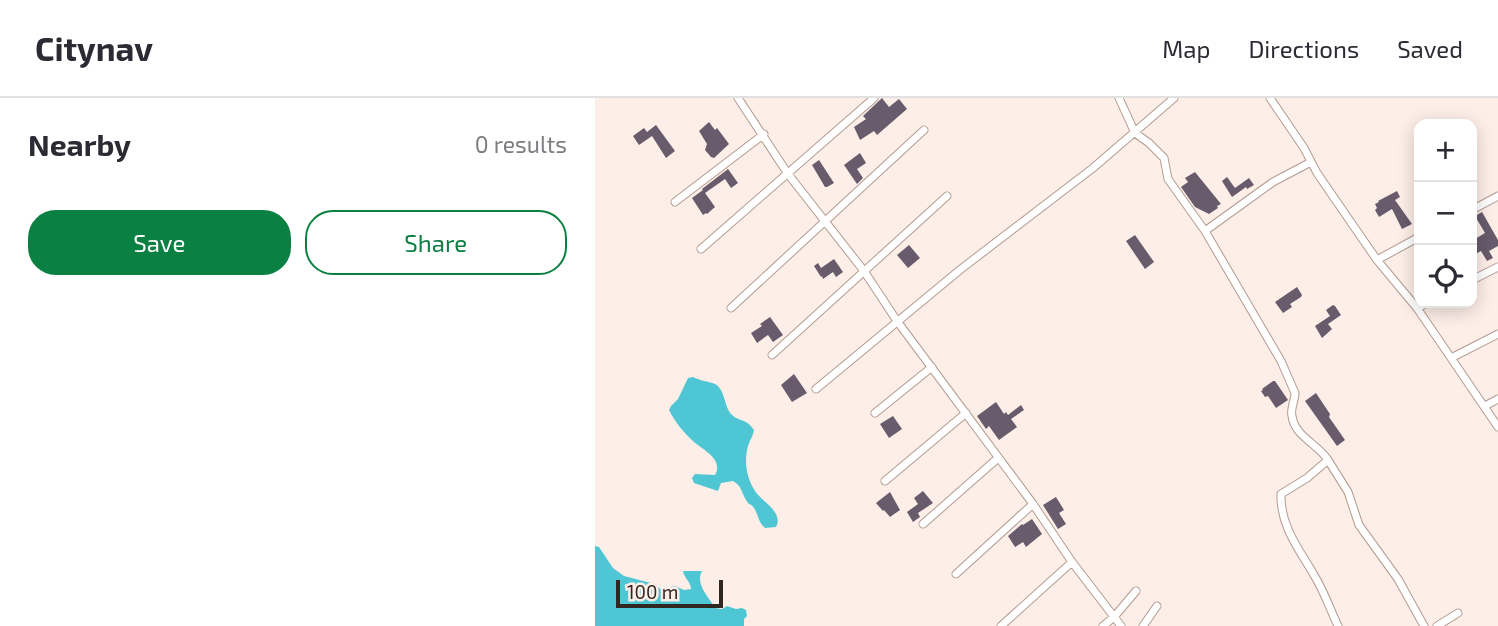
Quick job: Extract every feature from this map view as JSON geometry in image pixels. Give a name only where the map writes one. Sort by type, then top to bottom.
[{"type":"street","points":[[739,98],[788,174],[864,271],[897,321],[1121,626]]},
{"type":"street","points":[[701,249],[874,98]]},
{"type":"street","points":[[1119,98],[1135,133],[1149,142],[1164,158],[1168,179],[1205,231],[1280,361],[1295,393],[1291,414],[1298,433],[1323,452],[1347,492],[1359,525],[1398,579],[1424,626]]},
{"type":"street","points":[[816,389],[961,268],[1093,168],[1174,98]]},
{"type":"street","points":[[1270,98],[1317,173],[1377,260],[1414,304]]},
{"type":"street","points":[[731,308],[924,130]]},
{"type":"street","points":[[675,202],[764,134]]},
{"type":"street","points":[[1205,231],[1273,182],[1311,162]]},
{"type":"street","points":[[772,355],[947,196]]},
{"type":"street","points":[[1477,206],[1498,196]]},
{"type":"street","points":[[1377,260],[1414,240]]},
{"type":"street","points":[[1477,278],[1498,267]]},
{"type":"street","points":[[1417,308],[1498,427]]},
{"type":"street","points":[[1451,358],[1498,334]]},
{"type":"street","points":[[875,413],[932,368]]},
{"type":"street","points":[[1485,406],[1498,399]]},
{"type":"street","points":[[885,481],[966,413]]},
{"type":"street","points":[[923,524],[998,458]]},
{"type":"street","points":[[1328,460],[1281,495],[1281,506],[1289,534],[1315,577],[1338,626]]},
{"type":"street","points":[[956,574],[1033,504]]},
{"type":"street","points":[[1001,626],[1072,562]]},
{"type":"street","points":[[1103,626],[1136,591]]},
{"type":"street","points":[[1143,626],[1157,606]]},
{"type":"street","points":[[1437,626],[1458,613]]},
{"type":"water","points":[[693,377],[718,386],[731,414],[754,430],[747,452],[748,475],[755,491],[775,512],[778,522],[776,527],[763,526],[754,508],[733,481],[721,483],[718,491],[694,483],[692,478],[695,474],[715,475],[717,464],[711,455],[683,431],[669,410],[678,399],[688,378]]},
{"type":"water","points":[[595,546],[599,547],[613,568],[624,576],[651,583],[661,589],[675,586],[684,590],[691,589],[683,571],[702,571],[701,585],[715,608],[722,609],[727,606],[746,610],[744,626],[595,626]]},
{"type":"building","points":[[882,98],[889,107],[899,99],[907,109],[877,135],[874,131],[860,140],[854,127],[866,119],[863,116]]},
{"type":"building","points":[[709,122],[729,144],[714,158],[705,150],[707,144],[699,131]]},
{"type":"building","points":[[656,125],[675,151],[666,158],[652,136],[639,145],[633,136],[644,128],[647,132]]},
{"type":"building","points":[[860,153],[866,163],[857,169],[863,178],[857,184],[844,165]]},
{"type":"building","points":[[819,160],[834,183],[827,187],[812,165]]},
{"type":"building","points":[[728,169],[738,183],[731,188],[725,179],[705,193],[702,189]]},
{"type":"building","points":[[1195,172],[1221,204],[1209,214],[1195,207],[1181,187],[1188,182],[1185,178]]},
{"type":"building","points":[[1227,177],[1235,188],[1249,178],[1254,185],[1232,197],[1222,181]]},
{"type":"building","points":[[703,190],[715,207],[703,215],[692,198]]},
{"type":"building","points":[[1397,191],[1400,197],[1395,200],[1412,224],[1402,229],[1392,209],[1379,217],[1375,210],[1378,201]]},
{"type":"building","points":[[1482,212],[1498,240],[1498,246],[1489,251],[1493,258],[1487,261],[1481,251],[1477,253],[1477,238],[1485,233],[1477,215]]},
{"type":"building","points":[[1135,235],[1154,262],[1145,269],[1126,241]]},
{"type":"building","points":[[909,245],[920,258],[908,268],[897,255]]},
{"type":"building","points":[[834,259],[843,272],[836,277],[833,272],[823,279],[814,266],[818,263],[821,268]]},
{"type":"building","points":[[1297,287],[1301,297],[1283,313],[1275,302]]},
{"type":"building","points":[[1333,305],[1341,315],[1328,324],[1332,329],[1322,338],[1315,326],[1330,316],[1326,310]]},
{"type":"building","points":[[770,317],[783,335],[773,342],[768,335],[757,343],[751,333]]},
{"type":"building","points":[[794,374],[807,393],[792,402],[781,385]]},
{"type":"building","points":[[1273,381],[1288,400],[1276,408],[1261,391]]},
{"type":"building","points":[[1316,393],[1345,440],[1337,446],[1305,401]]},
{"type":"building","points":[[996,402],[1004,414],[1006,412],[1008,415],[1021,405],[1024,410],[1011,419],[1017,427],[999,440],[989,426],[986,429],[977,416]]},
{"type":"building","points":[[893,416],[902,429],[889,438],[880,424]]},
{"type":"building","points":[[923,491],[933,503],[918,513],[920,517],[913,522],[907,512],[918,504],[914,498]]},
{"type":"building","points":[[890,492],[900,510],[890,517],[876,503]]},
{"type":"building","points":[[1056,497],[1064,510],[1059,513],[1066,524],[1058,529],[1043,505]]},
{"type":"building","points":[[1032,519],[1042,534],[1026,547],[1023,542],[1015,547],[1008,536]]}]
